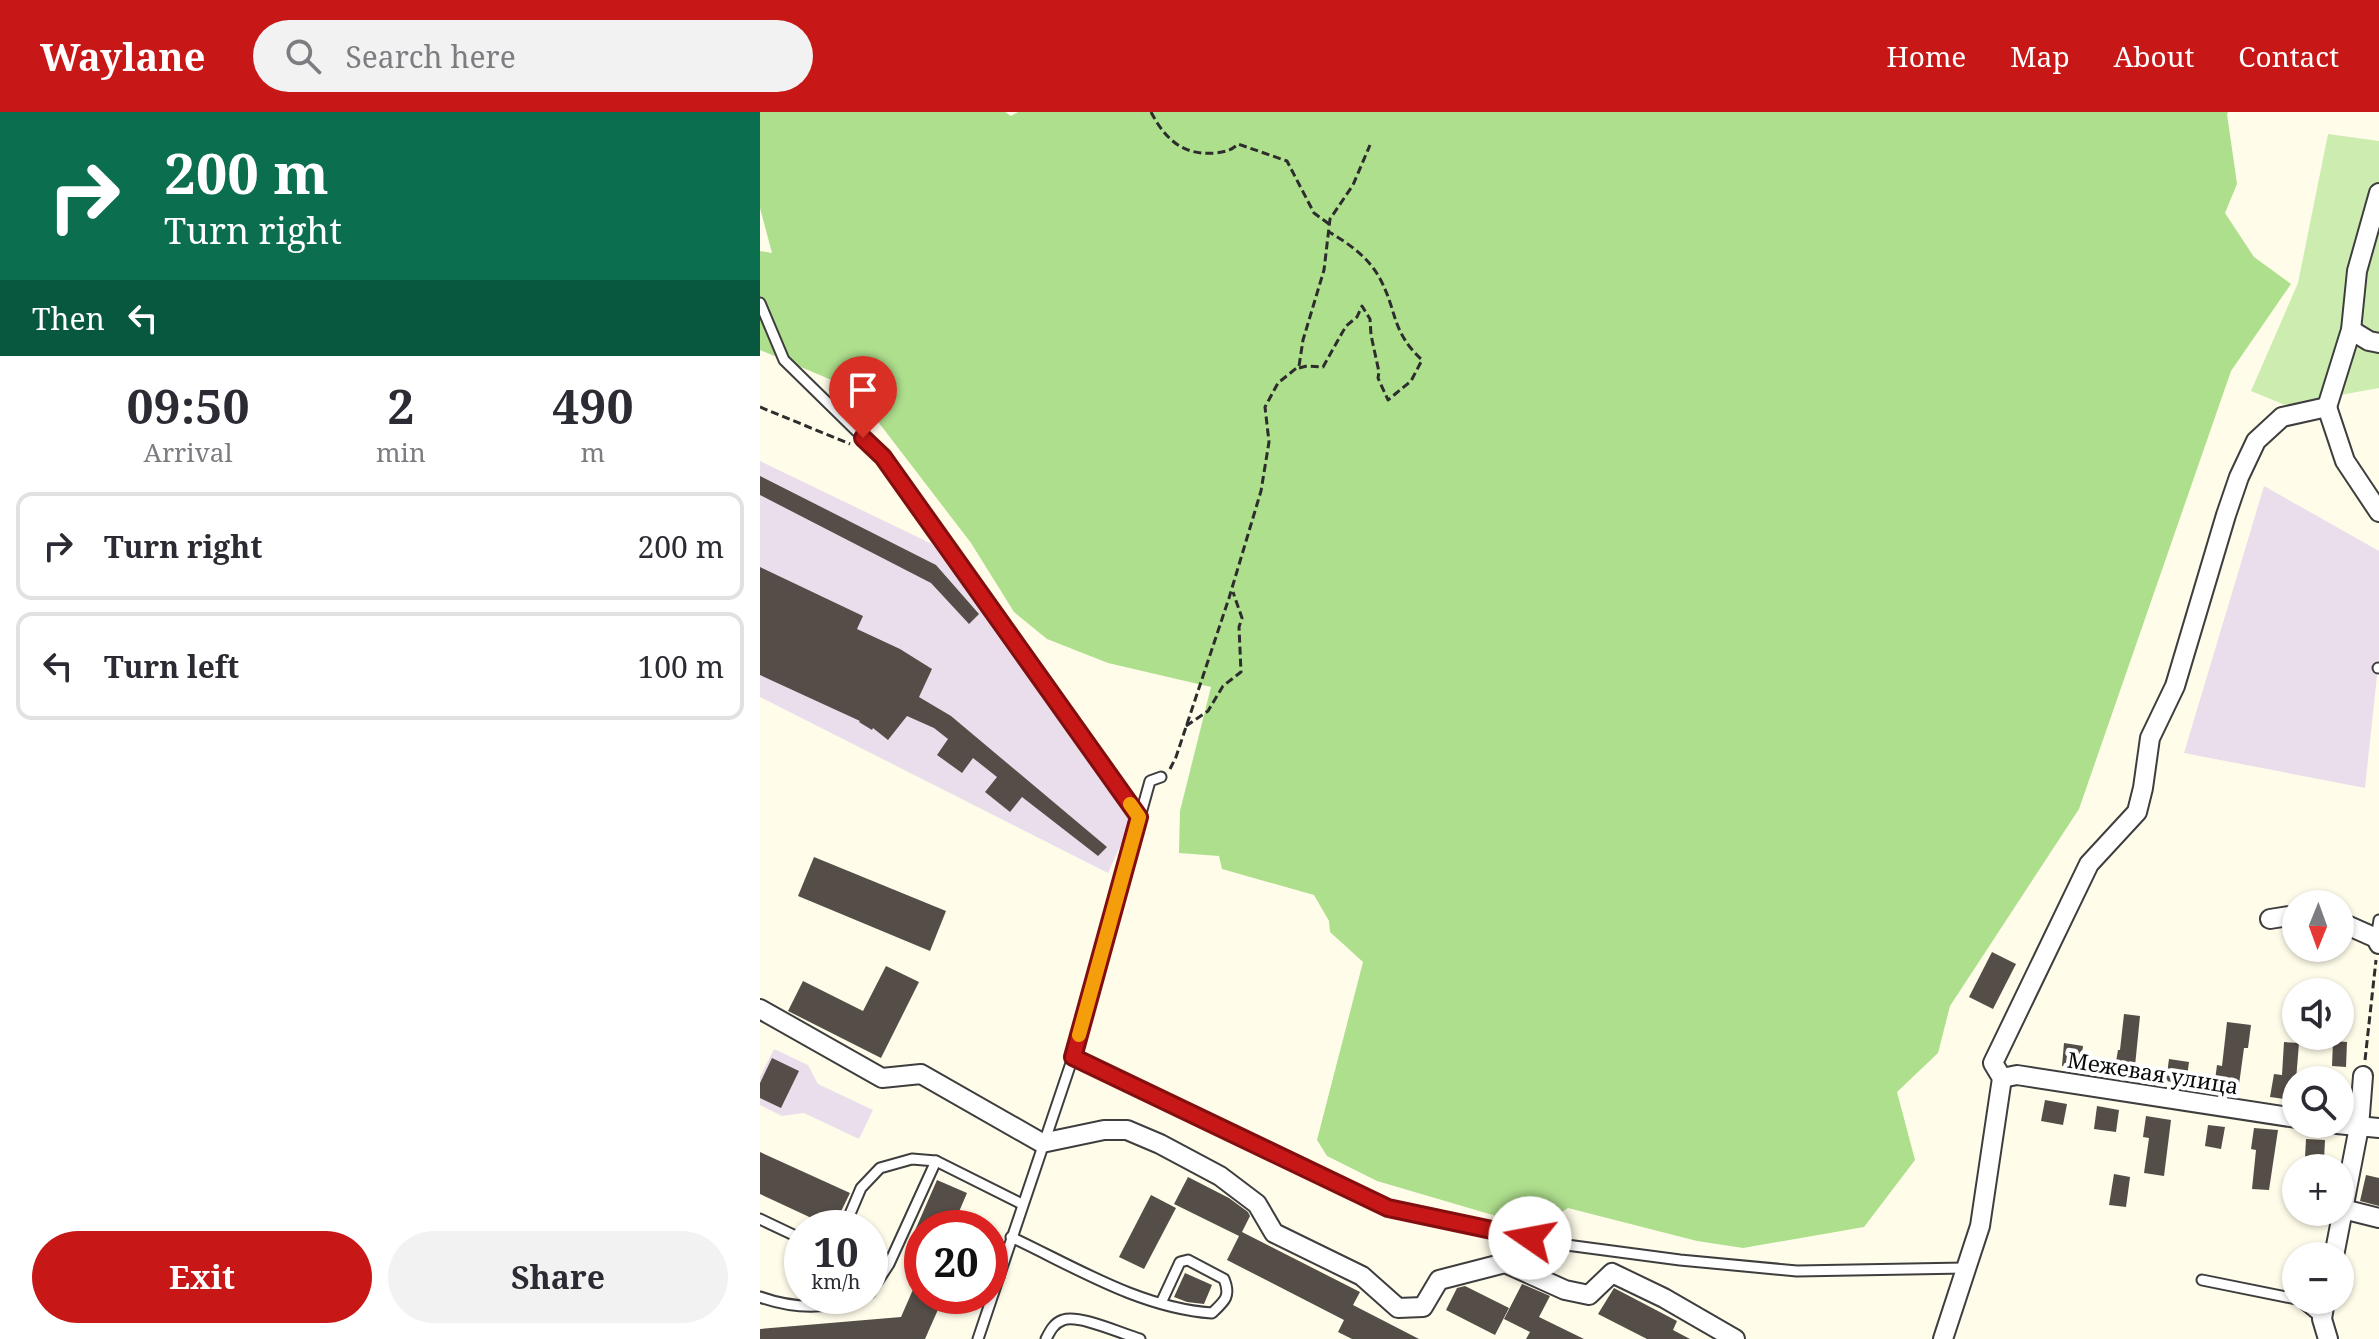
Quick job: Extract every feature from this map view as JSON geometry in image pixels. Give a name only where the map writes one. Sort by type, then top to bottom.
[{"type":"street","points":[[2379,193],[2357,271],[2351,330],[2327,407],[2345,461],[2379,512]]},
{"type":"street","points":[[2351,330],[2379,343]]},
{"type":"street","points":[[1943,1339],[1980,1226],[2002,1078],[1993,1063],[2089,864],[2137,812],[2150,738],[2175,686],[2226,515],[2256,441],[2282,417],[2327,407]]},
{"type":"street","points":[[2270,919],[2282,917]]},
{"type":"street","points":[[2354,926],[2378,934]]},
{"type":"street","points":[[760,1009],[882,1078],[921,1074],[1042,1143],[1104,1130],[1127,1130],[1160,1144],[1220,1176],[1257,1204],[1274,1233],[1362,1276],[1398,1308],[1423,1307],[1439,1280],[1505,1263],[1565,1290],[1589,1295],[1612,1273],[1664,1298],[1735,1339]]},
{"type":"street","name":"Межевая улица","points":[[2002,1078],[2017,1075],[2282,1116]]},
{"type":"street","points":[[2354,1154],[2363,1076]]},
{"type":"street","points":[[2354,1126],[2379,1128]]},
{"type":"street","points":[[2354,1212],[2379,1218]]},
{"type":"street","points":[[2324,1314],[2328,1339]]},
{"type":"lane","points":[[760,303],[784,360],[883,457],[1139,817]]},
{"type":"lane","points":[[978,1339],[1073,1057],[1150,781],[1161,777]]},
{"type":"lane","points":[[1073,1057],[1388,1208],[1559,1244],[1709,1263],[1797,1271],[1965,1268]]},
{"type":"lane","points":[[852,1210],[861,1188],[880,1168],[912,1159],[936,1161],[1022,1204]]},
{"type":"lane","points":[[888,1266],[936,1161]]},
{"type":"lane","points":[[760,1219],[784,1230]]},
{"type":"lane","points":[[1011,1237],[1135,1295],[1161,1303],[1189,1311],[1212,1313],[1224,1302],[1228,1289],[1224,1279],[1188,1260],[1180,1262],[1161,1303]]},
{"type":"lane","points":[[2202,1280],[2282,1296]]},
{"type":"lane","points":[[760,1297],[784,1303]]},
{"type":"lane","points":[[1046,1339],[1062,1320],[1074,1318],[1140,1339]]},
{"type":"path","points":[[1151,112],[1162,132],[1174,143],[1194,153],[1220,152],[1235,148],[1238,144],[1287,161],[1314,213],[1329,224]]},
{"type":"path","points":[[1161,777],[1172,764],[1232,590],[1265,471],[1269,442],[1265,407],[1278,383],[1299,366],[1303,340],[1324,270],[1330,219],[1360,173],[1370,145]]},
{"type":"path","points":[[1296,369],[1323,367],[1346,326],[1357,317],[1362,306],[1370,319],[1378,378],[1388,400],[1411,381],[1422,360],[1407,346],[1379,277],[1354,247],[1329,232]]},
{"type":"path","points":[[760,407],[856,446]]},
{"type":"path","points":[[1186,726],[1208,711],[1223,686],[1241,672],[1239,627],[1242,618],[1232,590]]},
{"type":"path","points":[[2363,1076],[2378,934]]},
{"type":"shaded area","points":[[760,461],[932,544],[1133,818],[1108,873],[760,697]]},
{"type":"shaded area","points":[[2264,486],[2379,551],[2379,657],[2365,788],[2184,753]]},
{"type":"shaded area","points":[[774,1049],[808,1065],[818,1084],[873,1110],[859,1139],[804,1113],[782,1116],[760,1105],[760,1077]]},
{"type":"green space","points":[[760,112],[1005,112],[1011,116],[1018,112],[2228,112],[2237,184],[2225,213],[2254,257],[2291,284],[2231,371],[2079,809],[1950,1006],[1938,1053],[1897,1092],[1915,1160],[1864,1227],[1743,1248],[1697,1241],[1568,1208],[1537,1228],[1377,1181],[1327,1156],[1317,1140],[1363,962],[1330,932],[1329,921],[1314,895],[1222,869],[1219,856],[1179,853],[1180,811],[1211,687],[1108,663],[1047,639],[1014,612],[971,543],[853,389],[760,350],[760,251],[772,253],[760,208]]},
{"type":"green space","points":[[2328,134],[2379,141],[2379,388],[2285,405],[2251,391],[2298,283]]},
{"type":"building","points":[[760,476],[936,565],[979,614],[969,624],[931,583],[760,495]]},
{"type":"building","points":[[760,567],[863,616],[857,629],[900,649],[932,669],[919,697],[951,716],[1107,847],[1098,856],[1022,797],[1010,812],[985,792],[997,777],[973,758],[962,773],[937,755],[948,739],[934,728],[907,716],[888,740],[860,721],[760,675]]},
{"type":"building","points":[[814,857],[946,911],[930,951],[798,896]]},
{"type":"building","points":[[1992,952],[2016,964],[1993,1009],[1969,997]]},
{"type":"building","points":[[886,966],[919,982],[881,1058],[788,1011],[803,981],[863,1011]]},
{"type":"building","points":[[2124,1014],[2140,1016],[2134,1076],[2114,1073]]},
{"type":"building","points":[[2227,1022],[2251,1025],[2248,1048],[2244,1048],[2238,1092],[2214,1088],[2217,1065],[2222,1066]]},
{"type":"building","points":[[2064,1043],[2083,1046],[2080,1068],[2062,1066]]},
{"type":"building","points":[[2284,1050],[2298,1050],[2297,1066],[2283,1066]]},
{"type":"building","points":[[2333,1050],[2347,1050],[2346,1066],[2332,1066]]},
{"type":"building","points":[[772,1058],[799,1071],[781,1108],[760,1098],[760,1083]]},
{"type":"building","points":[[2169,1059],[2189,1062],[2186,1084],[2166,1081]]},
{"type":"building","points":[[2274,1074],[2282,1075],[2282,1099],[2270,1097]]},
{"type":"building","points":[[2045,1100],[2067,1104],[2063,1125],[2041,1121]]},
{"type":"building","points":[[2097,1106],[2119,1110],[2116,1132],[2094,1129]]},
{"type":"building","points":[[2146,1116],[2171,1120],[2164,1176],[2144,1173],[2149,1138],[2143,1137]]},
{"type":"building","points":[[2208,1125],[2225,1127],[2221,1149],[2205,1146]]},
{"type":"building","points":[[2254,1128],[2278,1130],[2269,1190],[2252,1189],[2256,1150],[2251,1149]]},
{"type":"building","points":[[2306,1139],[2325,1140],[2324,1154],[2305,1154]]},
{"type":"building","points":[[760,1152],[850,1193],[842,1210],[794,1210],[760,1194]]},
{"type":"building","points":[[2114,1174],[2130,1177],[2126,1207],[2109,1205]]},
{"type":"building","points":[[2366,1175],[2379,1178],[2379,1206],[2360,1201]]},
{"type":"building","points":[[1188,1177],[1229,1198],[1248,1212],[1250,1216],[1242,1232],[1360,1292],[1353,1305],[1419,1339],[1352,1339],[1338,1332],[1344,1320],[1227,1260],[1239,1236],[1174,1204]]},
{"type":"building","points":[[937,1180],[967,1193],[960,1210],[924,1210]]},
{"type":"building","points":[[1151,1195],[1176,1208],[1144,1269],[1119,1257]]},
{"type":"building","points":[[1185,1273],[1212,1285],[1204,1304],[1174,1297]]},
{"type":"building","points":[[1522,1284],[1550,1296],[1539,1317],[1584,1339],[1526,1339],[1530,1332],[1504,1319]]},
{"type":"building","points":[[1465,1286],[1509,1308],[1495,1335],[1446,1310],[1457,1288]]},
{"type":"building","points":[[1614,1288],[1677,1321],[1673,1330],[1690,1339],[1647,1339],[1598,1314]]},
{"type":"building","points":[[904,1310],[904,1314],[936,1314],[925,1339],[760,1339],[760,1329],[901,1317]]},
{"type":"slow traffic","points":[[1079,1035],[1139,817],[1130,804]]},
{"type":"route","points":[[863,438],[883,457],[1139,817],[1073,1057],[1388,1208],[1530,1238]]}]
